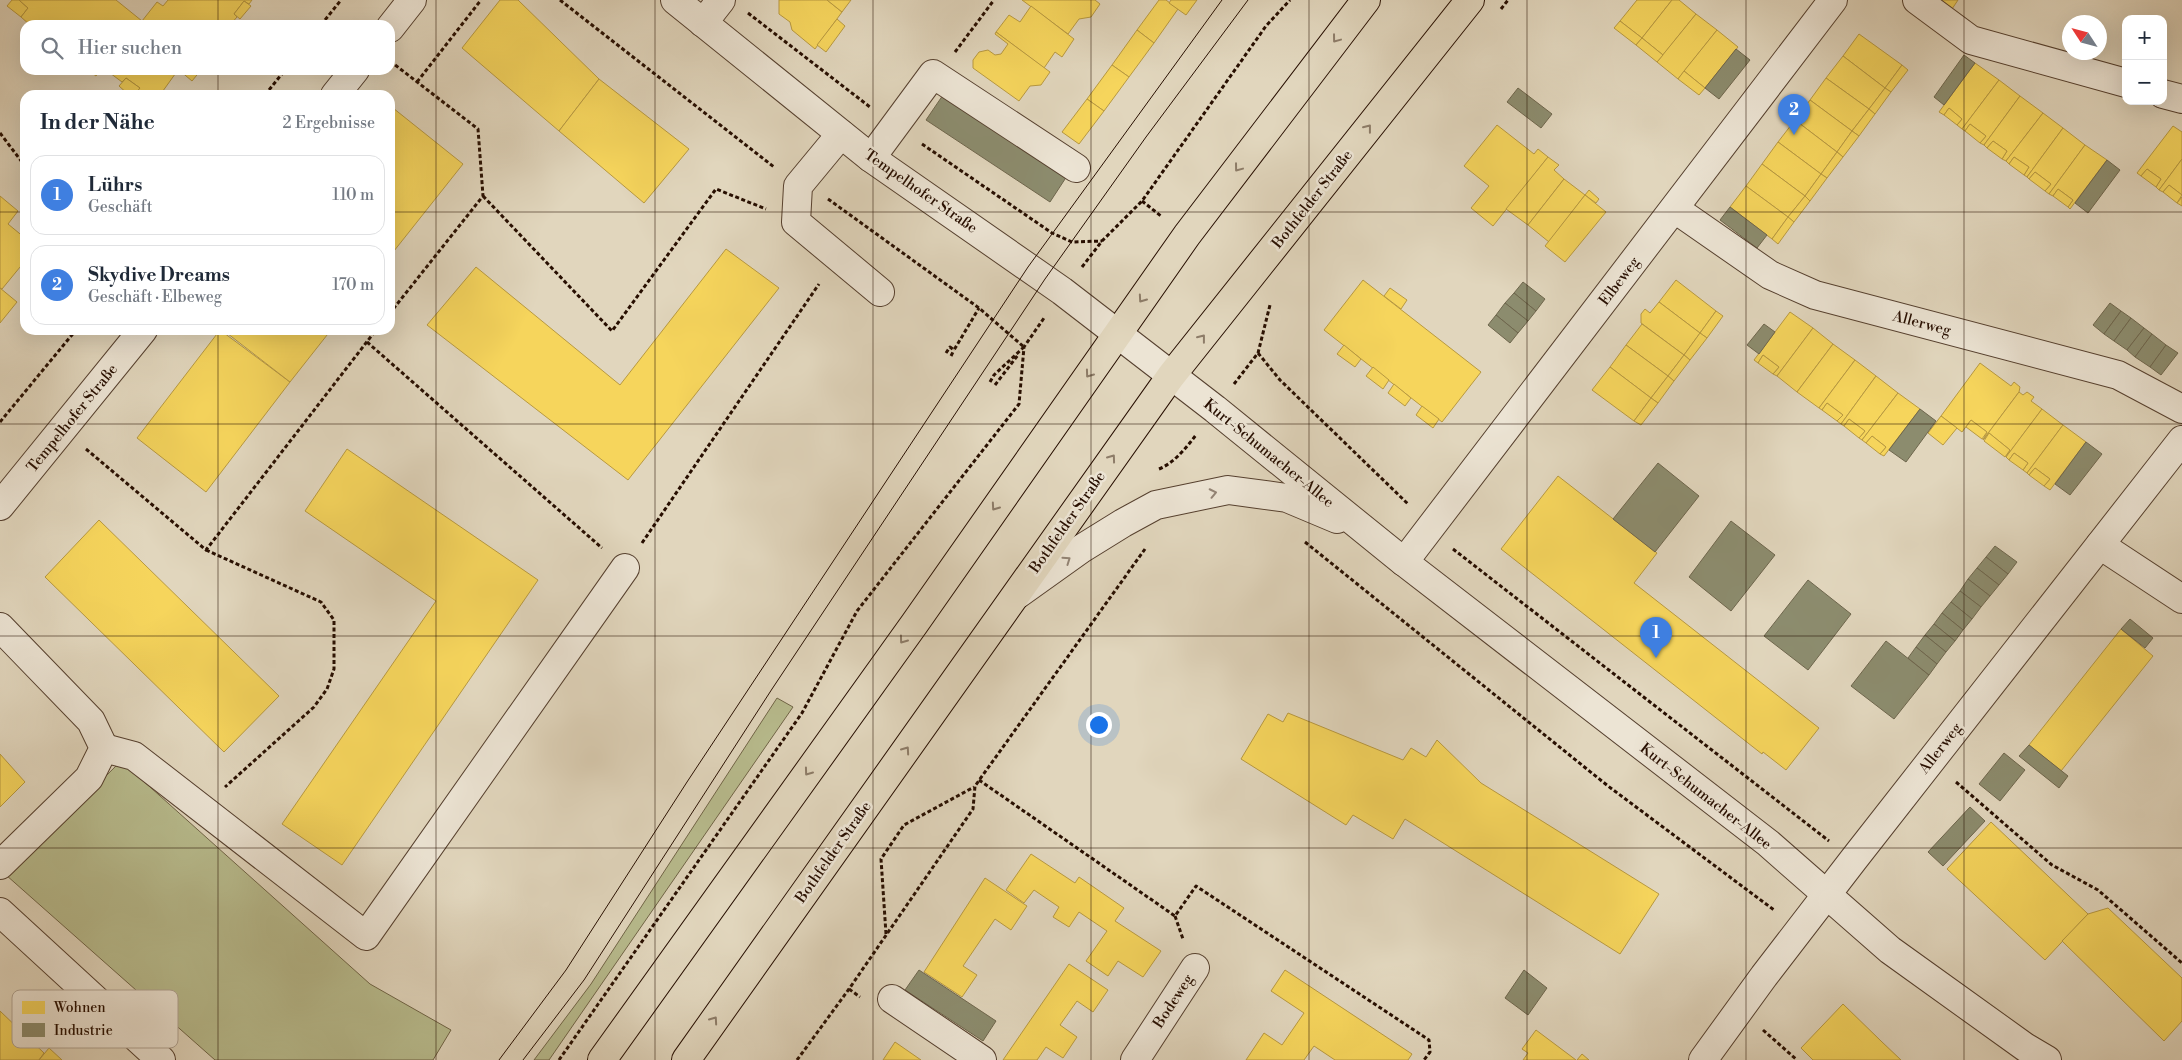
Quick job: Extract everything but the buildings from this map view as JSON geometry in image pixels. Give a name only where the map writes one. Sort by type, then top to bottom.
[{"type":"main road","points":[[602,1060],[915,623],[1187,235],[1366,0]]},
{"type":"main road","name":"Bothfelder Straße","points":[[686,1060],[1171,376],[1470,0]]},
{"type":"street","points":[[395,22],[412,0]]},
{"type":"street","name":"Tempelhofer Straße","points":[[675,0],[871,158],[1062,291],[1171,376]]},
{"type":"street","points":[[704,24],[721,0]]},
{"type":"street","name":"Elbeweg","points":[[1404,562],[1833,0]]},
{"type":"street","points":[[1917,0],[1971,40],[2122,82]]},
{"type":"street","points":[[871,158],[933,74],[1076,168]]},
{"type":"street","points":[[339,90],[351,75]]},
{"type":"street","points":[[2167,95],[2182,99]]},
{"type":"street","points":[[841,134],[798,186],[796,222],[880,292]]},
{"type":"street","name":"Allerweg","points":[[1675,209],[1770,275],[1815,295],[2118,375],[2182,408]]},
{"type":"street","name":"Tempelhofer Straße","points":[[0,506],[139,335]]},
{"type":"street","name":"Kurt-Schumacher-Allee","points":[[1171,376],[1221,401],[1404,562],[1768,844],[1890,950],[2025,1047],[2047,1060]]},
{"type":"street","name":"Allerweg","points":[[1703,1060],[1764,976],[1854,859],[2182,440]]},
{"type":"street","name":"Kurt-Schumacher-Allee","points":[[1013,598],[1081,550],[1123,523],[1156,505],[1228,490],[1288,498],[1366,530]]},
{"type":"street","points":[[2100,545],[2182,599]]},
{"type":"street","points":[[0,627],[91,721],[104,748],[134,756],[201,810],[366,936],[625,568]]},
{"type":"street","points":[[0,866],[89,778],[104,748]]},
{"type":"street","points":[[0,912],[85,990]]},
{"type":"street","name":"Bodeweg","points":[[1135,1060],[1195,968]]},
{"type":"street","points":[[892,999],[982,1060]]},
{"type":"street","points":[[148,1048],[161,1060]]},
{"type":"path","points":[[325,20],[341,0]]},
{"type":"path","points":[[417,82],[480,0]]},
{"type":"path","points":[[933,74],[953,55],[994,0]]},
{"type":"path","points":[[995,385],[1024,347],[1062,291],[1102,241],[1142,201],[1266,26],[1290,0]]},
{"type":"path","points":[[395,65],[478,129],[482,196],[612,331],[716,189],[796,222]]},
{"type":"path","points":[[270,90],[281,75]]},
{"type":"path","points":[[0,133],[20,159]]},
{"type":"path","points":[[395,307],[482,196]]},
{"type":"path","points":[[367,342],[625,568],[822,280]]},
{"type":"path","points":[[1152,472],[1167,466],[1187,447],[1258,353],[1271,299]]},
{"type":"path","points":[[950,356],[979,308]]},
{"type":"path","points":[[0,422],[72,335]]},
{"type":"path","points":[[206,550],[372,335]]},
{"type":"path","points":[[946,353],[950,347],[954,350]]},
{"type":"path","points":[[990,382],[994,375],[1024,347]]},
{"type":"path","points":[[559,1060],[802,713],[857,611],[1019,404],[1024,347]]},
{"type":"path","points":[[1258,353],[1280,380],[1396,491],[1430,529],[1452,549],[1854,859]]},
{"type":"path","points":[[63,430],[206,550],[322,602],[334,620],[336,638],[334,669],[327,689],[314,707],[201,810]]},
{"type":"path","points":[[1300,538],[1608,786],[1801,929]]},
{"type":"path","points":[[886,934],[882,859],[904,825],[975,786],[1149,543]]},
{"type":"path","points":[[1931,760],[2052,865],[2098,890],[2182,962]]},
{"type":"path","points":[[979,780],[1174,916],[1196,886],[1428,1040],[1430,1052],[1424,1060]]},
{"type":"path","points":[[797,1060],[849,989],[973,808],[975,786]]},
{"type":"path","points":[[1740,1010],[1797,1060]]},
{"type":"green space","points":[[777,698],[793,707],[549,1060],[534,1060],[591,984]]},
{"type":"green space","points":[[121,761],[370,984],[451,1030],[433,1060],[215,1060],[178,1027],[178,990],[136,990],[6,875]]},
{"type":"tram line","points":[[499,1060],[566,970],[687,782],[1028,267],[1222,0]]},
{"type":"tram line","points":[[523,1060],[584,980],[772,689],[1045,279],[1146,137],[1248,0]]},
{"type":"place","name":"Skydive Dreams","points":[[1794,135]]},
{"type":"place","name":"Lührs","points":[[1656,658]]}]
